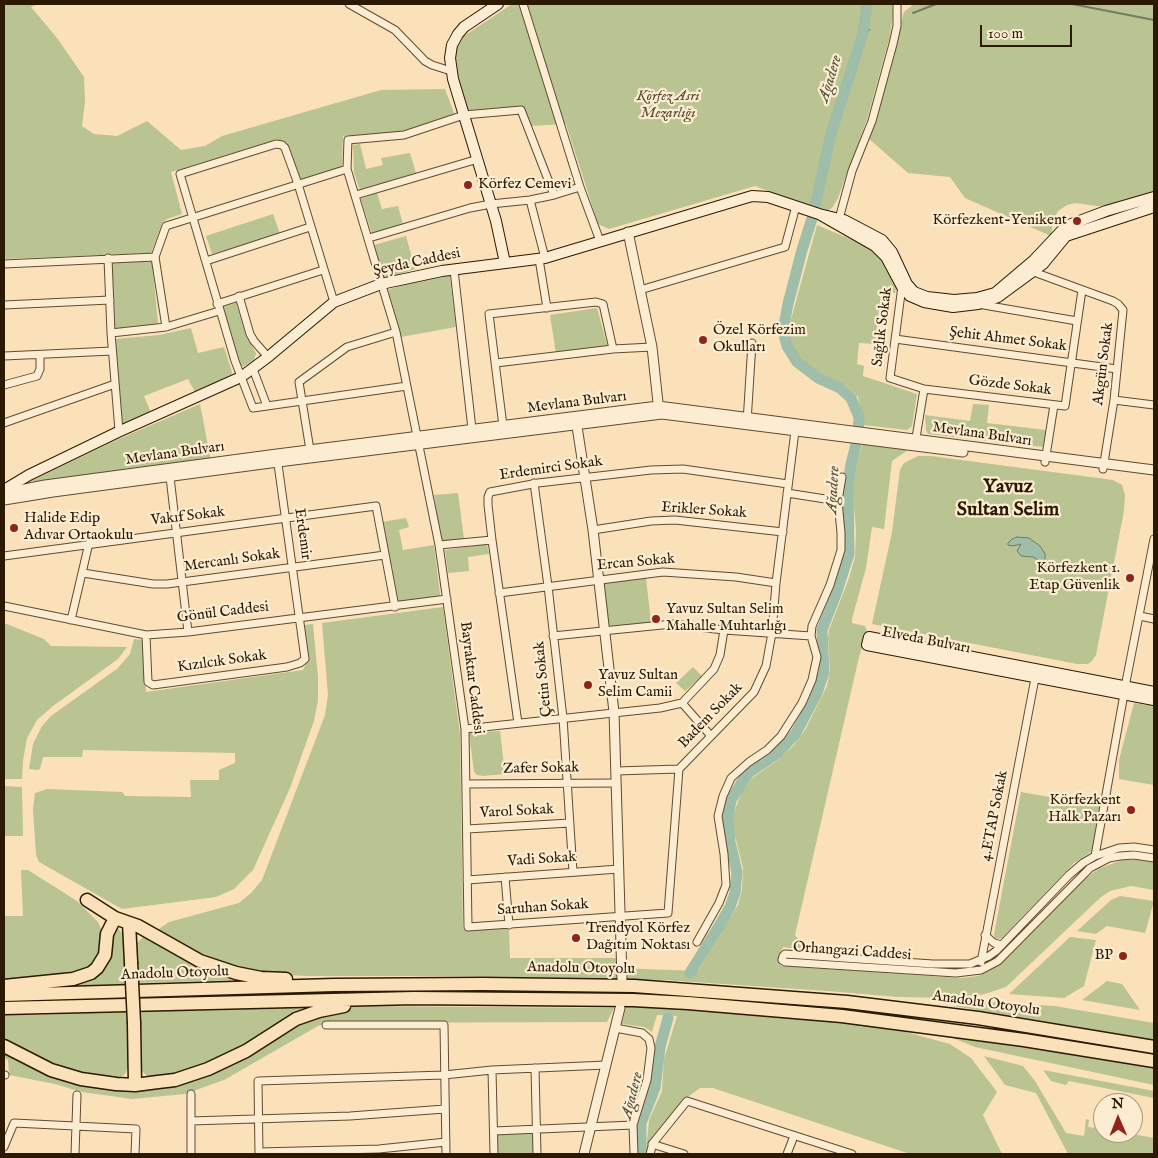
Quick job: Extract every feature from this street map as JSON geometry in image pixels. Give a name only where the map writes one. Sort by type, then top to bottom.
[{"type":"highway","points":[[107,934],[99,916],[87,900],[116,918],[150,932],[200,961],[236,973],[261,978],[483,984]]},
{"type":"highway","points":[[4,986],[73,979],[91,973],[97,968],[105,955],[107,934],[116,918]]},
{"type":"highway","points":[[129,923],[135,1085]]},
{"type":"highway","points":[[131,947],[140,935],[150,932]]},
{"type":"highway","name":"Anadolu Otoyolu","points":[[4,995],[334,985],[634,986],[847,1002],[978,1018],[1154,1047]]},
{"type":"highway","points":[[4,1046],[64,1074],[99,1082],[135,1085],[175,1080],[208,1069],[246,1051],[296,1020],[314,1013],[332,1008],[414,998]]},
{"type":"highway","name":"Anadolu Otoyolu","points":[[4,1008],[414,998],[598,998],[688,1003],[842,1016],[936,1027],[1154,1061]]},
{"type":"main road","points":[[498,4],[464,27],[458,34],[451,50],[450,58],[451,71],[500,235],[505,263]]},
{"type":"main road","name":"Şeyda Caddesi","points":[[4,491],[29,476],[119,431],[242,377],[268,358],[334,302],[382,284],[420,275],[542,258],[752,196],[768,196],[820,214],[882,240],[892,252],[907,284],[914,292],[927,297],[978,301]]},
{"type":"main road","name":"Şeyda Caddesi","points":[[1028,270],[1034,260],[1066,226],[1106,211],[1154,197]]},
{"type":"main road","name":"Şeyda Caddesi","points":[[840,223],[875,246],[886,256],[902,287],[910,296],[924,302],[953,307],[978,301],[994,293],[1028,270],[1043,264],[1063,238],[1154,207]]},
{"type":"main road","name":"Elveda Bulvarı","points":[[1036,673],[867,645],[869,637],[1124,690],[1154,692]]},
{"type":"main road","name":"Elveda Bulvarı","points":[[1124,690],[1154,700]]},
{"type":"street","points":[[349,4],[395,30],[425,61],[451,71]]},
{"type":"street","points":[[523,4],[580,187],[600,241]]},
{"type":"street","points":[[840,223],[852,171],[872,121],[895,35],[898,16],[897,4]]},
{"type":"street","points":[[166,327],[155,257],[166,226],[347,168],[348,140],[404,135],[464,115],[521,110],[554,195]]},
{"type":"street","points":[[334,302],[285,148],[279,144],[180,174],[218,308],[253,408],[407,386]]},
{"type":"street","points":[[356,195],[478,159]]},
{"type":"street","name":"Bayraktar Caddesi","points":[[347,168],[396,332],[439,545],[465,729],[468,927]]},
{"type":"street","points":[[369,238],[470,208],[530,200],[580,187]]},
{"type":"street","points":[[530,200],[542,258],[547,308]]},
{"type":"street","points":[[640,290],[785,248],[796,206]]},
{"type":"street","points":[[206,261],[310,227]]},
{"type":"street","points":[[628,232],[652,348],[658,410]]},
{"type":"street","points":[[4,264],[155,257]]},
{"type":"street","points":[[108,258],[112,351],[119,431]]},
{"type":"street","points":[[111,333],[166,327],[218,308],[239,296],[323,270]]},
{"type":"street","points":[[454,270],[472,429]]},
{"type":"street","name":"Akgün Sokak","points":[[1028,270],[1122,306],[1114,400],[1104,467]]},
{"type":"street","name":"Sağlık Sokak","points":[[904,276],[890,378],[924,389]]},
{"type":"street","name":"Gözde Sokak","points":[[924,389],[1065,406],[1082,290]]},
{"type":"street","points":[[239,296],[250,334],[268,358]]},
{"type":"street","points":[[4,305],[110,300]]},
{"type":"street","points":[[978,301],[1077,321]]},
{"type":"street","points":[[503,426],[489,314],[596,302],[603,304],[613,350]]},
{"type":"street","points":[[310,450],[300,382],[342,350],[396,332]]},
{"type":"street","name":"Şehit Ahmet Sokak","points":[[895,339],[1117,369]]},
{"type":"street","points":[[747,421],[752,343]]},
{"type":"street","points":[[496,363],[613,350],[652,348]]},
{"type":"street","points":[[4,356],[112,351]]},
{"type":"street","points":[[4,385],[37,376],[40,369],[40,354]]},
{"type":"street","points":[[253,369],[267,406]]},
{"type":"street","points":[[4,423],[115,384]]},
{"type":"street","points":[[915,443],[924,389]]},
{"type":"street","points":[[1114,400],[1154,405]]},
{"type":"street","points":[[1045,459],[1054,405]]},
{"type":"street","name":"Mevlana Bulvarı","points":[[4,491],[658,410],[1045,459],[1154,475]]},
{"type":"street","points":[[576,421],[600,580],[614,712],[622,979]]},
{"type":"street","name":"Mevlana Bulvarı","points":[[4,500],[170,477],[277,458],[310,450],[419,440],[472,429],[576,421]]},
{"type":"street","name":"Mevlana Bulvarı","points":[[747,421],[796,431],[844,434]]},
{"type":"street","name":"Badem Sokak","points":[[620,917],[668,913],[680,769],[754,692],[766,666],[772,633],[776,583],[796,431]]},
{"type":"street","name":"Erdemir","points":[[277,458],[300,618]]},
{"type":"street","name":"Mevlana Bulvarı","points":[[1104,467],[1154,470]]},
{"type":"street","name":"Erdemirci Sokak","points":[[518,723],[492,540],[488,505],[490,492],[534,483],[651,470],[683,469],[788,484]]},
{"type":"street","points":[[170,477],[188,632]]},
{"type":"street","points":[[697,942],[719,903],[726,885],[724,854],[718,816],[730,778],[767,750],[781,736],[802,703],[812,680],[817,658],[811,636],[814,620],[828,592],[841,550],[838,501],[842,477]]},
{"type":"street","name":"Çetin Sokak","points":[[534,483],[554,636],[573,872]]},
{"type":"street","points":[[787,493],[838,501]]},
{"type":"street","name":"Vakıf Sokak","points":[[4,556],[376,506],[385,555]]},
{"type":"street","name":"Erikler Sokak","points":[[593,530],[651,521],[675,520],[783,532]]},
{"type":"street","points":[[1095,856],[1124,690],[1154,539]]},
{"type":"street","points":[[439,545],[492,540]]},
{"type":"street","points":[[71,620],[90,543]]},
{"type":"street","points":[[385,555],[395,607]]},
{"type":"street","name":"Mercanlı Sokak","points":[[82,573],[153,584],[182,582],[385,555]]},
{"type":"street","name":"Ercan Sokak","points":[[499,593],[662,572],[700,574],[776,583]]},
{"type":"street","name":"Gönül Caddesi","points":[[4,606],[146,635],[188,632],[447,600]]},
{"type":"street","points":[[1140,616],[1154,619]]},
{"type":"street","name":"Kızılcık Sokak","points":[[146,635],[148,682],[158,685],[287,667],[300,663],[306,656],[300,618]]},
{"type":"street","points":[[554,636],[672,624],[724,630],[811,636]]},
{"type":"street","points":[[465,729],[668,707],[682,703],[714,669],[720,655],[724,630]]},
{"type":"street","name":"4.ETAP Sokak","points":[[980,960],[1036,673]]},
{"type":"street","points":[[682,703],[711,736]]},
{"type":"street","points":[[616,771],[680,769]]},
{"type":"street","name":"Zafer Sokak","points":[[466,784],[616,783]]},
{"type":"street","name":"Varol Sokak","points":[[467,829],[570,822]]},
{"type":"street","points":[[983,970],[980,960],[989,956],[1002,945],[1069,875],[1083,863],[1095,856],[1119,848],[1134,847],[1154,850]]},
{"type":"street","name":"Orhangazi Caddesi","points":[[980,960],[970,964],[960,964],[785,954],[782,960],[785,962],[956,973],[983,970],[998,960],[1090,868],[1109,858],[1120,856],[1134,855],[1154,858]]},
{"type":"street","name":"Vadi Sokak","points":[[468,880],[619,869]]},
{"type":"street","points":[[505,877],[509,925]]},
{"type":"street","name":"Saruhan Sokak","points":[[468,927],[620,917]]},
{"type":"street","points":[[985,935],[994,943],[1002,945]]},
{"type":"street","points":[[584,1154],[620,1008]]},
{"type":"street","points":[[326,1025],[444,1025],[446,1154]]},
{"type":"street","points":[[615,1028],[642,1032],[649,1040],[651,1048],[647,1080],[633,1125],[634,1154]]},
{"type":"street","points":[[446,1142],[379,1149],[259,1153],[258,1081],[444,1075],[492,1070],[606,1066]]},
{"type":"street","points":[[535,1068],[537,1154]]},
{"type":"street","points":[[492,1070],[494,1154]]},
{"type":"street","points":[[191,1094],[191,1154]]},
{"type":"street","points":[[75,1154],[76,1095]]},
{"type":"street","points":[[650,1154],[652,1144],[687,1101],[852,1154]]},
{"type":"street","points":[[192,1120],[350,1116],[445,1109]]},
{"type":"street","points":[[4,1147],[14,1123],[136,1129],[135,1154]]},
{"type":"street","points":[[494,1130],[633,1125]]},
{"type":"street","points":[[787,1154],[794,1136]]},
{"type":"street","points":[[652,1144],[684,1154]]},
{"type":"green space","points":[[4,4],[37,4],[31,7],[57,38],[84,77],[85,102],[82,126],[94,134],[117,136],[147,121],[181,150],[205,146],[222,136],[381,90],[445,89],[455,116],[405,132],[343,136],[342,167],[300,182],[286,143],[275,140],[171,172],[182,214],[167,219],[162,223],[151,253],[4,259]]},
{"type":"green space","name":"Körfez Asri Mezarlığı","points":[[512,4],[892,4],[893,14],[890,36],[868,116],[838,198],[832,208],[824,213],[755,186],[609,229],[598,224],[566,124],[530,126],[523,109],[468,112],[451,66],[458,40]]},
{"type":"green space","points":[[914,4],[1154,4],[1154,193],[1105,207],[1075,203],[1067,205],[1058,211],[1053,221],[1051,236],[965,198],[950,177],[908,173],[868,138],[904,12]]},
{"type":"green space","points":[[360,144],[366,169],[383,165],[381,158],[410,153],[416,173],[360,190],[354,173],[353,145]]},
{"type":"green space","points":[[377,193],[382,209],[398,206],[403,224],[372,234],[361,199]]},
{"type":"green space","points":[[273,214],[280,234],[212,254],[206,236]]},
{"type":"green space","points":[[817,225],[876,250],[897,282],[895,293],[881,293],[875,344],[859,343],[857,364],[864,366],[863,376],[917,394],[912,426],[907,430],[864,425],[858,397],[846,386],[830,379],[804,363],[793,350],[789,338],[790,323]]},
{"type":"green space","points":[[406,236],[415,269],[384,279],[374,245]]},
{"type":"green space","points":[[152,261],[158,324],[115,330],[112,263]]},
{"type":"green space","points":[[450,276],[456,327],[401,337],[387,290],[419,280]]},
{"type":"green space","points":[[236,303],[246,336],[256,353],[254,360],[244,366],[237,362],[223,307]]},
{"type":"green space","points":[[597,308],[608,348],[556,354],[550,315]]},
{"type":"green space","points":[[191,328],[198,353],[224,347],[232,372],[231,376],[195,392],[188,379],[144,396],[151,413],[121,426],[115,339],[159,335]]},
{"type":"green space","points":[[200,404],[211,461],[29,482],[119,439]]},
{"type":"green space","points":[[973,404],[989,405],[987,423],[1046,430],[1043,447],[928,434],[925,415],[970,421]]},
{"type":"green space","points":[[863,442],[911,448],[892,461],[884,529],[872,527],[866,568],[852,619],[852,623],[865,626],[867,631],[859,657],[795,935],[803,945],[804,950],[783,947],[779,955],[781,966],[961,978],[978,976],[990,970],[1015,949],[1080,883],[1098,869],[1122,860],[1154,862],[1154,890],[1131,886],[1110,891],[1101,897],[1006,987],[985,994],[954,998],[898,997],[663,980],[271,974],[209,959],[156,931],[169,922],[239,903],[262,880],[325,715],[328,695],[322,623],[443,607],[460,734],[463,929],[509,929],[510,958],[616,958],[617,968],[698,971],[738,905],[742,890],[743,868],[734,832],[733,817],[744,786],[793,746],[805,730],[827,686],[830,671],[829,630],[855,557],[856,531],[852,481]]},
{"type":"green space","points":[[918,456],[931,456],[1113,480],[1122,485],[1125,495],[1124,511],[1096,655],[1092,661],[1088,664],[1077,664],[872,624],[892,532],[900,470],[904,463]]},
{"type":"green space","points":[[458,493],[464,539],[441,542],[434,495]]},
{"type":"green space","points":[[406,518],[409,527],[399,530],[403,550],[434,545],[439,598],[402,603],[396,599],[382,522]]},
{"type":"green space","points":[[487,544],[489,554],[468,557],[469,571],[448,573],[445,550]]},
{"type":"green space","points":[[646,578],[651,623],[609,627],[604,583]]},
{"type":"green space","points":[[4,623],[44,639],[51,646],[127,647],[118,659],[53,706],[37,720],[27,738],[22,779],[4,779]]},
{"type":"green space","points":[[313,624],[318,677],[318,700],[314,721],[290,788],[253,870],[234,889],[216,897],[122,909],[39,862],[36,855],[33,809],[35,793],[47,789],[122,792],[125,796],[191,797],[190,780],[219,780],[219,770],[235,763],[235,753],[83,750],[82,757],[43,757],[40,769],[29,769],[33,744],[42,726],[51,716],[118,668],[130,654],[134,639],[143,640],[146,692],[303,670],[308,659],[304,625]]},
{"type":"green space","points":[[693,667],[702,676],[685,691],[676,683]]},
{"type":"green space","points":[[1134,703],[1154,706],[1154,785],[1119,779],[1119,760]]},
{"type":"green space","points":[[500,731],[505,774],[477,775],[474,772],[469,733]]},
{"type":"green space","points":[[4,786],[22,787],[23,836],[4,836]]},
{"type":"green space","points":[[1021,792],[1100,806],[1094,850],[1074,863],[1002,938],[998,939],[995,938],[994,934]]},
{"type":"green space","points":[[21,870],[28,870],[77,901],[98,922],[102,931],[102,949],[91,966],[82,972],[4,981],[4,916],[23,916]]},
{"type":"green space","points":[[1120,896],[1154,901],[1145,933],[1107,926],[1096,934],[1077,931],[1111,900]]},
{"type":"green space","points":[[116,926],[122,933],[125,944],[128,984],[42,987],[80,982],[109,946]]},
{"type":"green space","points":[[144,936],[245,980],[137,983],[136,949],[137,943]]},
{"type":"green space","points":[[1070,937],[1096,940],[1084,986],[1064,998],[1009,994]]},
{"type":"green space","points":[[1107,981],[1122,984],[1140,1010],[1082,1000]]},
{"type":"green space","points":[[991,1002],[1055,1006],[1154,1023],[1154,1040],[953,1006]]},
{"type":"green space","points":[[319,1006],[229,1056],[177,1075],[152,1078],[141,1070],[139,1010]]},
{"type":"green space","points":[[358,1006],[614,1008],[607,1022],[326,1023],[224,1080],[185,1094],[132,1099],[82,1092],[55,1084],[9,1075],[8,1060],[4,1058],[4,1050],[29,1064],[158,1086],[295,1024],[332,1011]]},
{"type":"green space","points":[[626,1007],[662,1007],[864,1025],[902,1031],[950,1044],[971,1058],[997,1092],[983,1115],[1002,1154],[910,1154],[713,1088],[700,1088],[685,1099],[650,1142],[646,1152],[649,1120],[662,1091],[664,1059],[677,1016],[657,1015],[652,1032],[644,1027],[622,1024]]},
{"type":"green space","points":[[129,1011],[128,1068],[125,1074],[119,1078],[65,1071],[4,1041],[4,1015]]},
{"type":"green space","points":[[945,1035],[1061,1051],[1154,1068],[1154,1085],[975,1047]]},
{"type":"green space","points":[[984,1056],[1023,1066],[1035,1081],[1066,1133],[1084,1136],[1086,1119],[1089,1120],[1088,1127],[1093,1128],[1093,1143],[1143,1143],[1143,1136],[1154,1138],[1154,1154],[1068,1154],[1036,1093],[1005,1085]]},
{"type":"green space","points":[[1043,1070],[1154,1091],[1154,1098],[1143,1096],[1143,1093],[1129,1093],[1069,1081],[1066,1085],[1051,1081]]},
{"type":"green space","points":[[537,1128],[537,1154],[494,1154],[494,1131]]},
{"type":"shaded area","points":[[1017,537],[1029,538],[1040,546],[1045,554],[1043,562],[1033,557],[1021,556],[1017,551],[1021,544],[1008,545],[1012,539]]},
{"type":"waterway","name":"Ağadere","points":[[690,973],[721,923],[735,893],[737,872],[730,842],[728,818],[731,800],[750,772],[778,753],[796,733],[817,693],[824,672],[822,630],[849,554],[848,484],[858,436],[859,417],[851,398],[840,388],[818,378],[797,362],[787,346],[783,331],[802,250],[814,212],[830,137],[863,33],[867,4]]},
{"type":"waterway","points":[[913,13],[936,4]]},
{"type":"waterway","points":[[1072,4],[1154,20]]},
{"type":"waterway","name":"Ağadere","points":[[863,33],[869,30]]},
{"type":"waterway","name":"Ağadere","points":[[641,1154],[641,1123],[655,1088],[660,1047],[668,1018]]},
{"type":"place","name":"Körfez Cemevi","points":[[468,185]]},
{"type":"place","name":"Körfezkent-Yenikent","points":[[1077,221]]},
{"type":"place","name":"Özel Körfezim Okulları","points":[[703,340]]},
{"type":"place","name":"Halide Edip Adıvar Ortaokulu","points":[[14,528]]},
{"type":"place","name":"Körfezkent 1. Etap Güvenlik","points":[[1130,578]]},
{"type":"place","name":"Yavuz Sultan Selim Mahalle Muhtarlığı","points":[[656,619]]},
{"type":"place","name":"Yavuz Sultan Selim Camii","points":[[588,685]]},
{"type":"place","name":"Körfezkent Halk Pazarı","points":[[1131,810]]},
{"type":"place","name":"Trendyol Körfez Dağıtım Noktası","points":[[576,938]]},
{"type":"place","name":"BP","points":[[1123,956]]},
{"type":"district","name":"Yavuz Sultan Selim","points":[[1008,500]]}]
